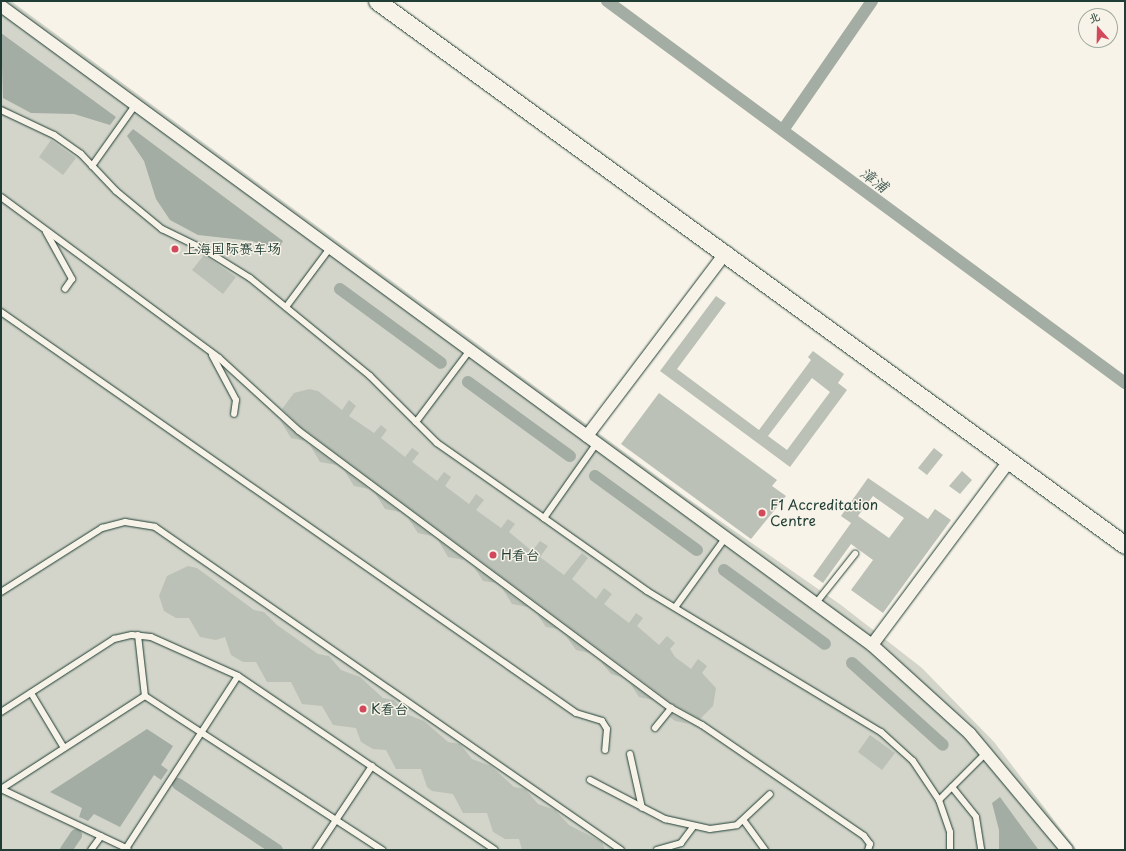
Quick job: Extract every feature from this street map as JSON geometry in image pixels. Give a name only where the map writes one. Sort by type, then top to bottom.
[{"type":"street","points":[[377,1],[726,252],[1125,545]]},
{"type":"street","points":[[1,6],[872,645],[930,694],[987,752],[1067,850]]},
{"type":"street","points":[[587,436],[726,252]]},
{"type":"street","points":[[872,645],[1009,461]]},
{"type":"lane","points":[[92,166],[136,104]]},
{"type":"lane","points":[[1,110],[54,135],[92,166],[162,229],[223,260],[286,307],[370,376],[437,443],[646,591],[676,606],[881,732],[913,761],[939,800],[950,832],[950,850]]},
{"type":"lane","points":[[1,197],[212,353],[299,431],[671,708],[702,725],[864,836],[869,842],[868,850]]},
{"type":"lane","points":[[45,230],[72,280],[65,289]]},
{"type":"lane","points":[[286,307],[330,248]]},
{"type":"lane","points":[[1,312],[576,713],[602,721],[607,729],[605,750]]},
{"type":"lane","points":[[416,422],[470,350]]},
{"type":"lane","points":[[212,353],[236,400],[234,414]]},
{"type":"lane","points":[[544,518],[598,443]]},
{"type":"lane","points":[[1,592],[102,528],[125,522],[156,528],[621,850]]},
{"type":"lane","points":[[676,606],[726,537]]},
{"type":"lane","points":[[816,603],[855,554]]},
{"type":"lane","points":[[138,635],[145,696]]},
{"type":"lane","points":[[1,712],[114,639],[138,635],[151,637],[238,676],[495,850]]},
{"type":"lane","points":[[1,789],[126,849],[238,676]]},
{"type":"lane","points":[[31,693],[64,748]]},
{"type":"lane","points":[[145,696],[382,850]]},
{"type":"lane","points":[[1,789],[145,696]]},
{"type":"lane","points":[[655,728],[671,708]]},
{"type":"lane","points":[[939,800],[987,752]]},
{"type":"lane","points":[[630,754],[642,808]]},
{"type":"lane","points":[[316,850],[372,766]]},
{"type":"lane","points":[[590,780],[642,808],[693,827],[723,829],[744,820],[770,794]]},
{"type":"lane","points":[[952,787],[976,817],[981,850]]},
{"type":"lane","points":[[744,820],[766,850]]},
{"type":"lane","points":[[657,850],[681,843],[693,827]]},
{"type":"lane","points":[[91,850],[101,836]]},
{"type":"shaded area","name":"上海国际赛车场","points":[[1,1],[11,1],[687,498],[841,605],[922,668],[994,742],[1077,850],[1,850]]},
{"type":"shaded area","points":[[1,33],[116,117],[110,125],[74,114],[31,113],[3,98]]},
{"type":"shaded area","points":[[133,129],[283,241],[277,250],[252,241],[198,235],[170,220],[156,199],[144,161],[127,136]]},
{"type":"shaded area","points":[[147,729],[173,746],[161,765],[168,770],[161,780],[154,775],[120,827],[94,814],[88,821],[79,817],[82,808],[50,792]]},
{"type":"shaded area","points":[[1000,797],[1039,850],[999,850],[999,830],[992,803]]},
{"type":"building","points":[[51,140],[76,158],[63,175],[39,157]]},
{"type":"building","points":[[204,255],[236,277],[223,294],[192,270]]},
{"type":"building","points":[[716,296],[726,303],[677,369],[759,430],[811,360],[808,357],[813,351],[844,374],[838,383],[847,390],[790,467],[660,371]],"holes":[[[812,378],[830,392],[787,450],[768,436]]]},
{"type":"building","name":"H看台","points":[[309,389],[318,391],[342,410],[349,400],[356,406],[349,416],[374,433],[381,425],[387,430],[381,438],[405,457],[412,448],[419,453],[412,462],[437,481],[444,472],[451,477],[445,486],[469,504],[476,494],[484,500],[476,510],[501,528],[508,519],[515,524],[509,532],[532,551],[540,541],[548,546],[540,557],[564,575],[582,553],[588,558],[572,579],[596,599],[604,588],[612,594],[604,604],[629,623],[636,613],[643,618],[637,626],[659,645],[667,636],[675,643],[670,649],[675,657],[691,669],[698,659],[707,666],[702,673],[716,688],[713,706],[700,719],[673,704],[302,428],[282,409],[294,393]]},
{"type":"building","points":[[659,393],[777,480],[772,486],[786,496],[751,539],[621,444]]},
{"type":"building","points":[[280,420],[296,434],[305,441],[291,438]]},
{"type":"building","points":[[310,445],[337,465],[320,462]]},
{"type":"building","points":[[934,448],[943,455],[927,475],[918,468]]},
{"type":"building","points":[[344,470],[369,489],[354,486]]},
{"type":"building","points":[[962,471],[972,480],[960,494],[949,486]]},
{"type":"building","points":[[868,478],[928,519],[935,509],[951,520],[883,613],[851,590],[873,560],[851,544],[823,583],[813,576],[851,523],[841,516]],"holes":[[[873,496],[904,518],[889,538],[858,516]]]},
{"type":"building","points":[[375,493],[400,512],[385,509]]},
{"type":"building","points":[[408,518],[432,536],[418,533]]},
{"type":"building","points":[[438,540],[464,560],[448,557]]},
{"type":"building","name":"K看台","points":[[188,566],[197,568],[254,610],[264,612],[277,625],[318,654],[329,656],[341,670],[360,677],[383,698],[394,700],[406,714],[424,721],[448,742],[460,744],[472,759],[491,766],[514,787],[525,789],[538,804],[555,810],[569,825],[602,842],[605,850],[522,850],[519,839],[505,839],[493,832],[487,813],[463,813],[453,794],[432,791],[427,787],[421,769],[396,769],[386,750],[373,749],[361,742],[356,728],[333,725],[322,706],[302,704],[291,682],[267,682],[256,662],[243,662],[231,655],[225,637],[216,640],[200,637],[189,618],[176,618],[164,611],[159,596],[167,576]]},
{"type":"building","points":[[474,567],[496,583],[483,581]]},
{"type":"building","points":[[502,588],[528,607],[512,604]]},
{"type":"building","points":[[537,614],[558,629],[546,627]]},
{"type":"building","points":[[566,636],[590,653],[576,650]]},
{"type":"building","points":[[602,662],[621,677],[611,674]]},
{"type":"building","points":[[630,683],[653,700],[639,697]]},
{"type":"building","points":[[672,714],[690,724],[675,721],[670,717]]},
{"type":"building","points":[[870,735],[895,753],[882,770],[858,752]]},
{"type":"waterway","name":"漳浦","points":[[607,1],[1125,383]]},
{"type":"waterway","points":[[783,130],[872,1]]},
{"type":"waterway","points":[[340,289],[441,363]]},
{"type":"waterway","points":[[468,382],[570,456]]},
{"type":"waterway","points":[[595,476],[697,550]]},
{"type":"waterway","points":[[724,570],[825,644]]},
{"type":"waterway","points":[[852,663],[943,745]]},
{"type":"waterway","points":[[178,784],[277,850]]},
{"type":"waterway","points":[[66,850],[76,835]]},
{"type":"place","name":"上海国际赛车场","points":[[175,249]]},
{"type":"place","name":"F1 Accreditation Centre","points":[[762,513]]},
{"type":"place","name":"H看台","points":[[493,555]]},
{"type":"place","name":"K看台","points":[[363,709]]}]
